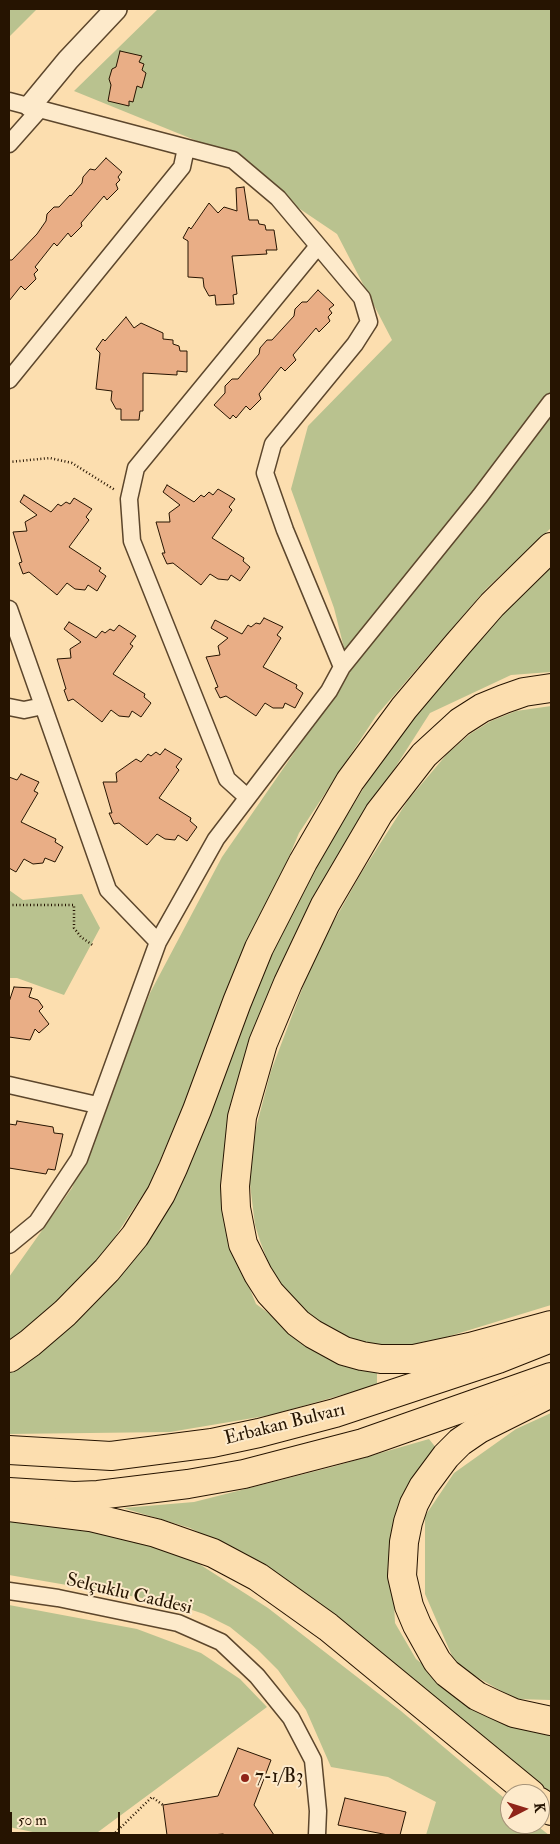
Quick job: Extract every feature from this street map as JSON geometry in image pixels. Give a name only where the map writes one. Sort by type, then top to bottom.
[{"type":"highway","points":[[9,1358],[66,1313],[107,1270],[135,1236],[161,1194],[173,1168],[259,948],[303,862],[350,781],[404,708],[458,644],[492,605],[551,547]]},
{"type":"highway","points":[[551,688],[524,692],[504,699],[482,708],[460,722],[424,755],[380,813],[325,905],[288,983],[263,1043],[242,1117],[238,1140],[235,1186],[236,1208],[243,1244],[270,1293],[298,1323],[313,1334],[344,1351],[380,1359],[414,1359],[463,1349],[551,1325]]},
{"type":"highway","name":"Erbakan Bulvarı","points":[[9,1450],[111,1456],[155,1452],[222,1441],[335,1413],[498,1359],[551,1338]]},
{"type":"highway","name":"Erbakan Bulvarı","points":[[9,1492],[74,1496],[98,1495],[188,1484],[244,1474],[363,1442],[551,1378]]},
{"type":"highway","points":[[551,1393],[479,1429],[460,1442],[446,1456],[422,1487],[414,1504],[404,1542],[402,1576],[409,1606],[417,1625],[436,1661],[447,1673],[469,1690],[494,1704],[514,1713],[551,1721]]},
{"type":"highway","points":[[9,1507],[90,1517],[156,1533],[213,1553],[258,1577],[328,1627],[519,1784]]},
{"type":"street","points":[[9,144],[21,106],[116,9]]},
{"type":"street","points":[[21,106],[232,160],[278,198],[362,298],[369,322],[355,344],[273,444],[264,472],[342,667]]},
{"type":"street","points":[[9,380],[182,167],[186,148]]},
{"type":"street","points":[[247,797],[227,779],[132,540],[129,499],[136,468],[318,246]]},
{"type":"street","points":[[9,1245],[37,1222],[79,1159],[97,1104],[158,942],[216,839],[329,691],[342,667],[480,496],[551,402]]},
{"type":"street","points":[[9,609],[108,890],[158,942]]},
{"type":"street","points":[[9,707],[24,710],[43,706]]},
{"type":"street","points":[[9,1086],[97,1104]]},
{"type":"street","name":"Selçuklu Caddesi","points":[[9,1591],[58,1598],[178,1623],[221,1642],[257,1676],[291,1718],[313,1760],[318,1811],[317,1835]]},
{"type":"path","points":[[9,462],[50,458],[72,463],[129,499]]},
{"type":"path","points":[[9,905],[74,905],[74,928],[81,937],[94,946]]},
{"type":"path","points":[[113,1835],[152,1797],[163,1806]]},
{"type":"green space","points":[[9,9],[36,10],[9,37]]},
{"type":"green space","points":[[158,9],[551,9],[551,528],[486,589],[376,716],[299,833],[150,1184],[91,1273],[9,1344],[9,1277],[72,1188],[150,993],[222,857],[350,672],[334,608],[291,489],[308,426],[392,340],[337,234],[202,143],[74,91]]},
{"type":"green space","points":[[551,565],[551,672],[511,675],[430,713],[331,868],[237,1081],[222,1175],[232,1245],[256,1304],[315,1347],[377,1368],[377,1385],[271,1415],[170,1432],[9,1434],[9,1371],[49,1343],[137,1257],[214,1086],[279,927],[410,712],[521,593]]},
{"type":"green space","points":[[551,706],[551,1305],[427,1343],[393,1348],[356,1343],[313,1318],[294,1301],[281,1285],[268,1262],[255,1225],[249,1176],[253,1139],[271,1071],[315,955],[360,875],[408,800],[447,754],[470,734],[491,721],[516,711]]},
{"type":"green space","points":[[9,890],[23,900],[82,894],[100,928],[64,995],[17,978],[9,978]]},
{"type":"green space","points":[[551,1413],[551,1700],[515,1699],[456,1665],[425,1594],[425,1516],[454,1473],[516,1429]]},
{"type":"green space","points":[[429,1439],[437,1449],[391,1542],[395,1623],[416,1659],[496,1720],[551,1736],[551,1798],[550,1784],[534,1784],[336,1617],[270,1568],[190,1528],[123,1508],[194,1502],[332,1467]]},
{"type":"green space","points":[[9,1519],[82,1526],[159,1542],[196,1562],[268,1608],[401,1711],[500,1795],[500,1834],[549,1835],[426,1835],[436,1802],[388,1777],[331,1767],[306,1710],[278,1670],[257,1649],[230,1627],[204,1614],[171,1603],[9,1575]]},
{"type":"green space","points":[[9,1605],[137,1629],[201,1653],[240,1679],[267,1707],[94,1835],[47,1835],[9,1827]]},
{"type":"building","points":[[120,51],[142,56],[139,62],[144,64],[142,70],[146,73],[142,88],[137,86],[133,102],[129,101],[129,106],[108,101],[111,85],[109,79],[112,69],[116,67]]},
{"type":"building","points":[[106,158],[122,172],[118,177],[120,180],[116,184],[118,189],[107,200],[104,196],[81,223],[82,226],[71,237],[68,233],[57,246],[54,243],[35,267],[38,270],[34,274],[36,279],[25,290],[21,286],[9,301],[9,260],[12,260],[37,234],[46,221],[47,214],[54,207],[59,207],[71,196],[82,183],[83,177],[90,169],[95,170]]},
{"type":"building","points":[[244,187],[249,220],[258,220],[259,224],[265,225],[266,230],[274,230],[277,250],[266,250],[267,254],[232,256],[237,294],[233,295],[234,304],[216,305],[215,295],[209,296],[204,287],[203,278],[188,277],[188,241],[183,238],[189,227],[191,229],[209,203],[218,213],[224,207],[237,211],[236,188]]},
{"type":"building","points":[[318,290],[334,305],[329,309],[332,313],[328,317],[330,321],[319,332],[316,328],[293,355],[296,360],[285,371],[281,367],[259,394],[261,399],[250,410],[246,406],[236,418],[233,415],[230,419],[214,405],[225,393],[225,386],[232,379],[238,379],[259,354],[260,348],[267,340],[272,340],[294,316],[295,309],[302,302],[307,302]]},
{"type":"building","points":[[126,317],[134,328],[141,323],[163,333],[163,339],[173,340],[173,344],[179,346],[180,351],[187,351],[187,372],[177,371],[177,375],[143,373],[143,411],[140,411],[139,420],[121,420],[121,409],[116,409],[111,400],[112,391],[96,389],[100,353],[96,349],[103,339],[105,341]]},
{"type":"building","points":[[167,485],[194,502],[201,495],[204,497],[209,492],[213,495],[218,489],[235,499],[229,507],[232,510],[212,538],[244,558],[243,561],[250,567],[240,581],[231,575],[228,580],[218,579],[210,574],[201,585],[173,563],[167,564],[162,553],[165,553],[156,522],[170,522],[169,513],[180,505],[163,492]]},
{"type":"building","points":[[24,495],[51,512],[58,504],[61,506],[66,502],[70,504],[74,498],[92,509],[86,517],[89,520],[69,547],[101,568],[99,571],[106,576],[97,591],[88,585],[85,590],[75,589],[67,583],[57,595],[29,572],[23,574],[19,563],[22,562],[13,532],[27,531],[25,522],[37,515],[20,502]]},
{"type":"building","points":[[264,618],[283,627],[277,635],[281,638],[263,667],[297,685],[296,688],[303,693],[295,708],[285,703],[283,708],[273,708],[265,703],[256,716],[226,696],[220,698],[215,688],[218,687],[206,657],[220,655],[218,646],[228,638],[211,628],[215,620],[242,634],[248,625],[251,627],[256,623],[260,624]]},
{"type":"building","points":[[69,622],[96,638],[102,631],[105,633],[110,629],[114,631],[119,625],[136,636],[130,644],[133,646],[113,674],[145,694],[144,697],[151,703],[141,717],[132,711],[129,717],[119,716],[111,710],[102,722],[73,699],[68,701],[57,659],[71,658],[70,649],[81,642],[64,629]]},
{"type":"building","points":[[165,749],[182,759],[176,767],[179,770],[159,798],[191,818],[190,821],[197,827],[187,841],[178,835],[175,840],[165,839],[157,834],[147,845],[119,823],[114,824],[109,813],[112,813],[103,782],[117,782],[116,773],[136,759],[141,762],[148,754],[151,756],[156,752],[160,755]]},
{"type":"building","points":[[21,774],[39,782],[34,791],[38,793],[21,822],[56,839],[55,842],[63,847],[55,862],[45,858],[43,863],[33,864],[24,859],[16,872],[9,868],[9,777],[17,780]]},
{"type":"building","points":[[14,987],[32,988],[29,997],[38,1000],[43,1007],[39,1011],[49,1024],[39,1033],[35,1029],[30,1040],[9,1037],[9,1002]]},
{"type":"building","points":[[17,1121],[53,1127],[54,1133],[63,1134],[55,1170],[48,1169],[46,1174],[9,1168],[9,1124],[16,1125]]},
{"type":"building","name":"7-1/B3","points":[[238,1748],[271,1760],[254,1805],[274,1835],[167,1835],[163,1805],[218,1796]]},
{"type":"building","points":[[345,1798],[406,1812],[400,1835],[388,1835],[338,1825]]},
{"type":"place","name":"7-1/B3","points":[[245,1778]]}]
